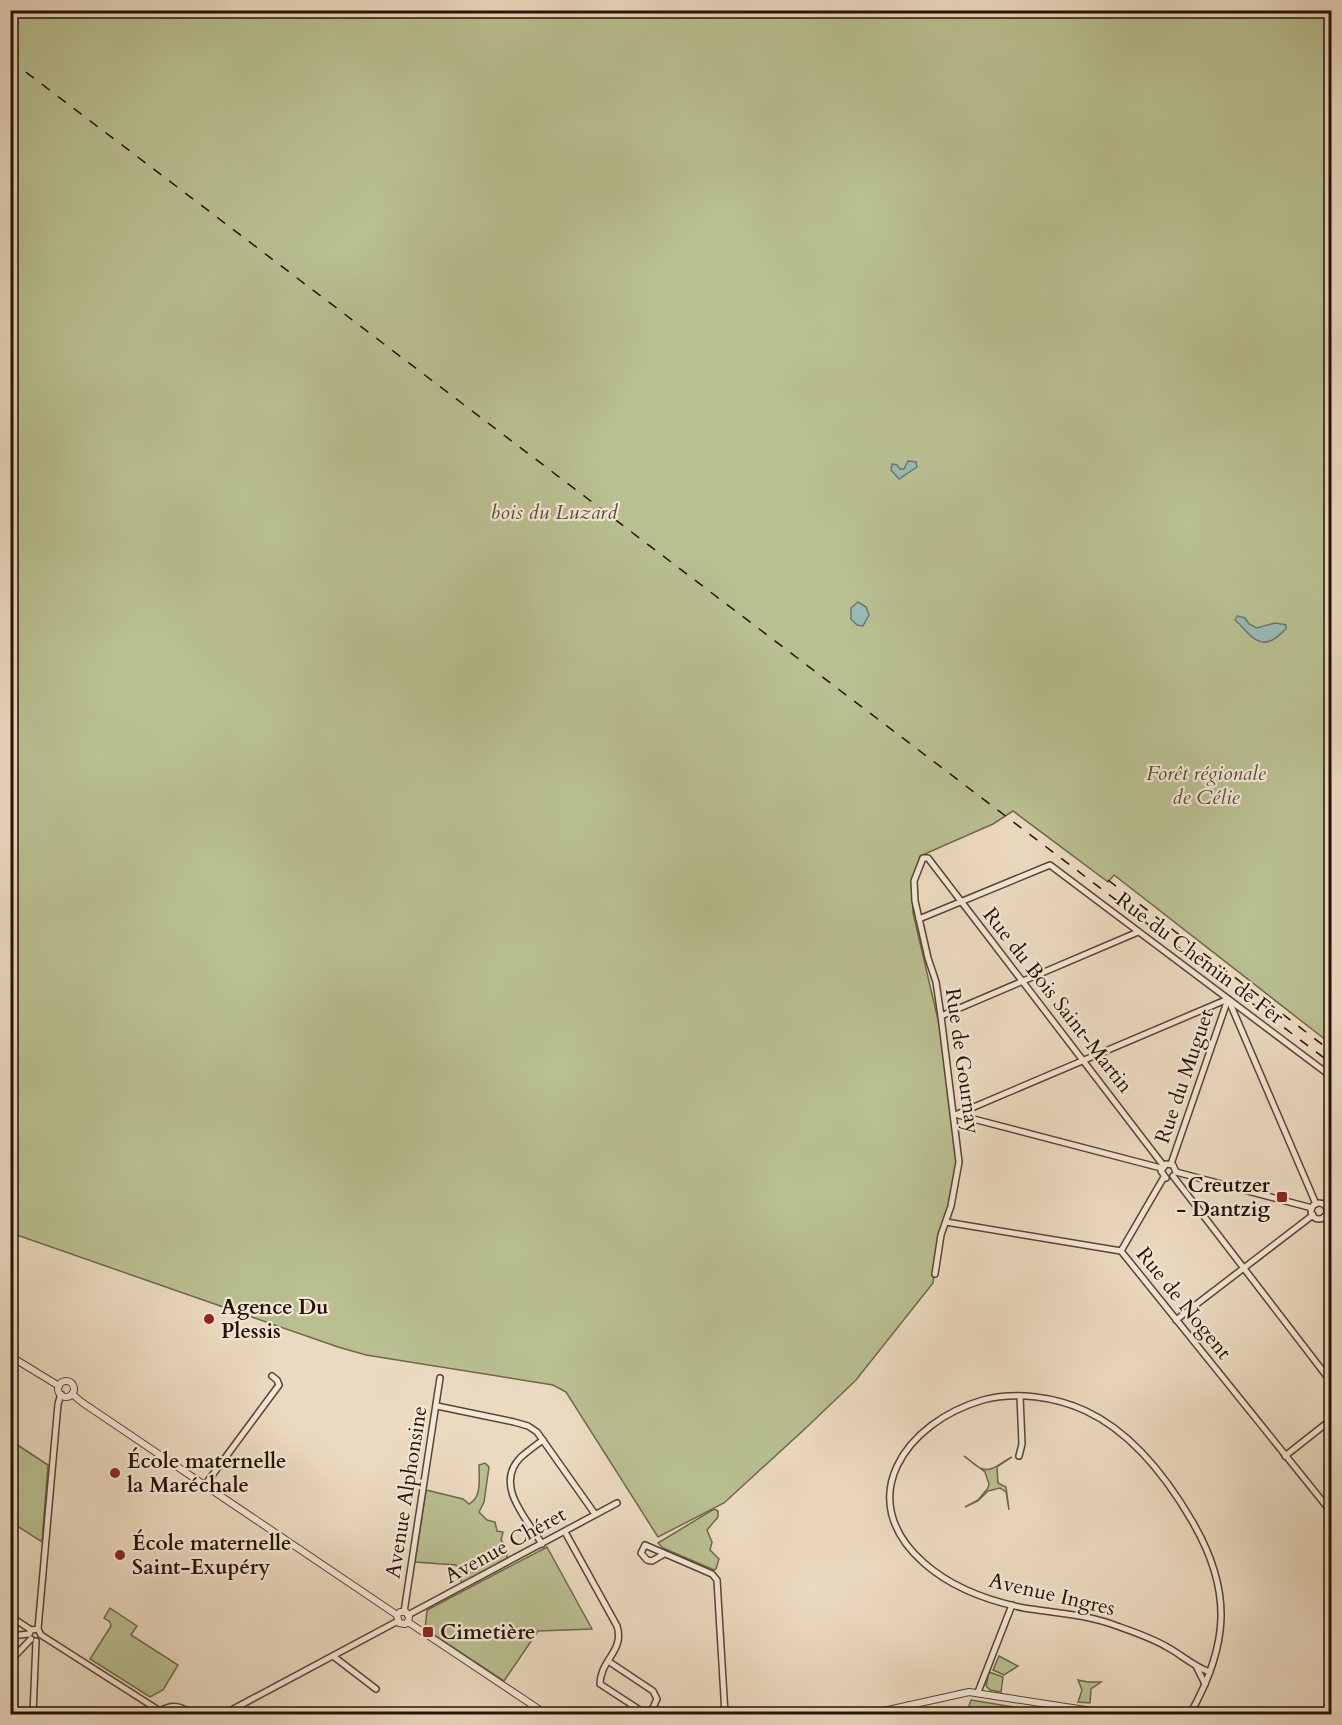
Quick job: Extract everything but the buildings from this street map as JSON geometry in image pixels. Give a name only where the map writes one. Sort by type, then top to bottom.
[{"type":"street","name":"Rue du Bois Saint-Martin","points":[[926,857],[1084,1061],[1162,1167],[1164,1177]]},
{"type":"street","name":"Rue de Gournay","points":[[926,857],[922,859],[914,881],[919,919],[936,982],[942,1016],[957,1115],[959,1162],[951,1206],[941,1235],[935,1274]]},
{"type":"street","name":"Rue du Chemin de Fer","points":[[962,902],[1050,865],[1332,1077]]},
{"type":"street","points":[[919,919],[962,902]]},
{"type":"street","points":[[942,1016],[1138,932]]},
{"type":"street","points":[[957,1115],[1228,999],[1313,1209],[1319,1218],[1327,1214]]},
{"type":"street","name":"Rue du Muguet","points":[[1171,1164],[1228,999]]},
{"type":"street","points":[[957,1115],[1162,1167],[1171,1164],[1175,1167],[1174,1174],[1332,1383]]},
{"type":"street","points":[[1164,1177],[1174,1174],[1313,1209]]},
{"type":"street","name":"Rue du Muguet","points":[[1121,1251],[1164,1177]]},
{"type":"street","points":[[1176,1320],[1244,1269],[1313,1209],[1324,1204],[1332,1196]]},
{"type":"street","points":[[1324,1204],[1332,1228]]},
{"type":"street","name":"Rue de Nogent","points":[[946,1222],[1121,1251],[1332,1513]]},
{"type":"street","points":[[10,1356],[59,1386],[61,1394],[58,1404],[38,1629],[41,1635],[160,1713],[174,1705],[194,1714]]},
{"type":"street","points":[[205,1485],[279,1385],[272,1376]]},
{"type":"street","name":"Avenue Alphonsine","points":[[407,1616],[440,1378]]},
{"type":"street","points":[[59,1386],[63,1382],[70,1382],[74,1387],[72,1394]]},
{"type":"street","points":[[61,1394],[68,1396],[72,1394]]},
{"type":"street","points":[[72,1394],[403,1624],[407,1616]]},
{"type":"street","points":[[1019,1456],[1022,1444],[1020,1396]]},
{"type":"street","name":"Avenue Ingres","points":[[1190,1714],[1210,1672],[1221,1630],[1221,1598],[1216,1576],[1202,1539],[1175,1494],[1143,1454],[1111,1426],[1084,1410],[1053,1400],[1020,1396],[994,1398],[973,1404],[940,1419],[922,1432],[908,1448],[897,1465],[890,1494],[893,1516],[900,1534],[924,1564],[968,1590],[1012,1605],[1075,1615],[1114,1625],[1168,1647],[1197,1668],[1210,1672]]},
{"type":"street","points":[[437,1406],[528,1426],[537,1431],[595,1514]]},
{"type":"street","points":[[1285,1456],[1332,1419]]},
{"type":"street","points":[[542,1544],[513,1500],[510,1491],[512,1475],[520,1458],[543,1440]]},
{"type":"street","name":"Avenue Chéret","points":[[407,1616],[617,1503]]},
{"type":"street","points":[[565,1532],[617,1626],[620,1636],[617,1646],[600,1673],[600,1684],[648,1714],[657,1699],[653,1691],[608,1661]]},
{"type":"street","points":[[664,1554],[712,1574],[717,1580],[726,1714]]},
{"type":"street","points":[[978,1692],[1012,1605]]},
{"type":"street","points":[[10,1616],[32,1636],[33,1714]]},
{"type":"street","points":[[224,1714],[333,1656],[397,1618],[407,1616],[546,1714]]},
{"type":"street","points":[[10,1661],[38,1629]]},
{"type":"street","points":[[10,1636],[41,1635]]},
{"type":"street","points":[[333,1656],[376,1689]]},
{"type":"street","name":"Avenue Ingres","points":[[1197,1668],[1205,1684]]},
{"type":"street","points":[[870,1714],[960,1692],[978,1692],[1111,1714]]},
{"type":"street","points":[[909,1705],[912,1714]]},
{"type":"green space","name":"bois du Luzard","points":[[11,11],[1331,11],[1331,1044],[1114,875],[1108,882],[1013,811],[993,824],[920,856],[912,883],[913,913],[942,1037],[957,1163],[949,1209],[939,1233],[933,1283],[856,1380],[808,1426],[724,1503],[658,1537],[566,1392],[553,1385],[366,1355],[11,1233]]},
{"type":"green space","points":[[10,1440],[48,1465],[42,1542],[11,1522]]},
{"type":"green space","points":[[1012,1457],[997,1467],[998,1483],[1006,1487],[1009,1510],[1006,1492],[1000,1488],[988,1491],[978,1501],[965,1507],[978,1500],[988,1488],[985,1472],[979,1467],[993,1468]]},
{"type":"green space","points":[[485,1463],[489,1467],[484,1502],[479,1512],[487,1520],[495,1522],[497,1531],[503,1532],[501,1540],[507,1548],[507,1560],[462,1584],[456,1565],[415,1562],[426,1490],[463,1499],[469,1504],[478,1492],[479,1465]]},
{"type":"green space","points":[[714,1509],[718,1511],[718,1517],[707,1530],[712,1542],[710,1550],[719,1559],[716,1569],[663,1548],[658,1543]]},
{"type":"green space","points":[[547,1547],[592,1629],[538,1631],[504,1681],[425,1629],[427,1610]]},
{"type":"green space","points":[[110,1608],[137,1626],[131,1635],[178,1665],[163,1690],[150,1697],[90,1659],[111,1626],[110,1622],[104,1618]]},
{"type":"green space","points":[[999,1656],[1018,1666],[1004,1675],[993,1670]]},
{"type":"green space","points":[[989,1672],[1003,1677],[1001,1692],[990,1690],[986,1686]]},
{"type":"green space","points":[[1078,1680],[1101,1682],[1091,1689],[1090,1703],[1078,1702],[1082,1690]]},
{"type":"green space","points":[[971,1700],[1055,1714],[966,1714]]},
{"type":"water","points":[[908,461],[916,462],[917,467],[899,479],[891,470],[892,464],[904,469]]},
{"type":"water","points":[[858,602],[866,607],[869,615],[863,626],[857,625],[851,619],[851,608]]},
{"type":"water","points":[[1237,616],[1245,618],[1249,624],[1257,628],[1275,623],[1286,625],[1286,629],[1272,640],[1260,641],[1251,636],[1235,620]]},
{"type":"railway","points":[[10,60],[1332,1064]]},
{"type":"railway","points":[[1108,880],[1332,1052]]},
{"type":"place","name":"Creutzer - Dantzig","points":[[1282,1197]]},
{"type":"place","name":"Agence Du Plessis","points":[[209,1319]]},
{"type":"place","name":"École maternelle la Maréchale","points":[[115,1473]]},
{"type":"place","name":"École maternelle Saint-Exupéry","points":[[120,1555]]},
{"type":"place","name":"Cimetière","points":[[428,1632]]},
{"type":"park label","name":"Forêt régionale de Célie","points":[[1206,785]]}]
